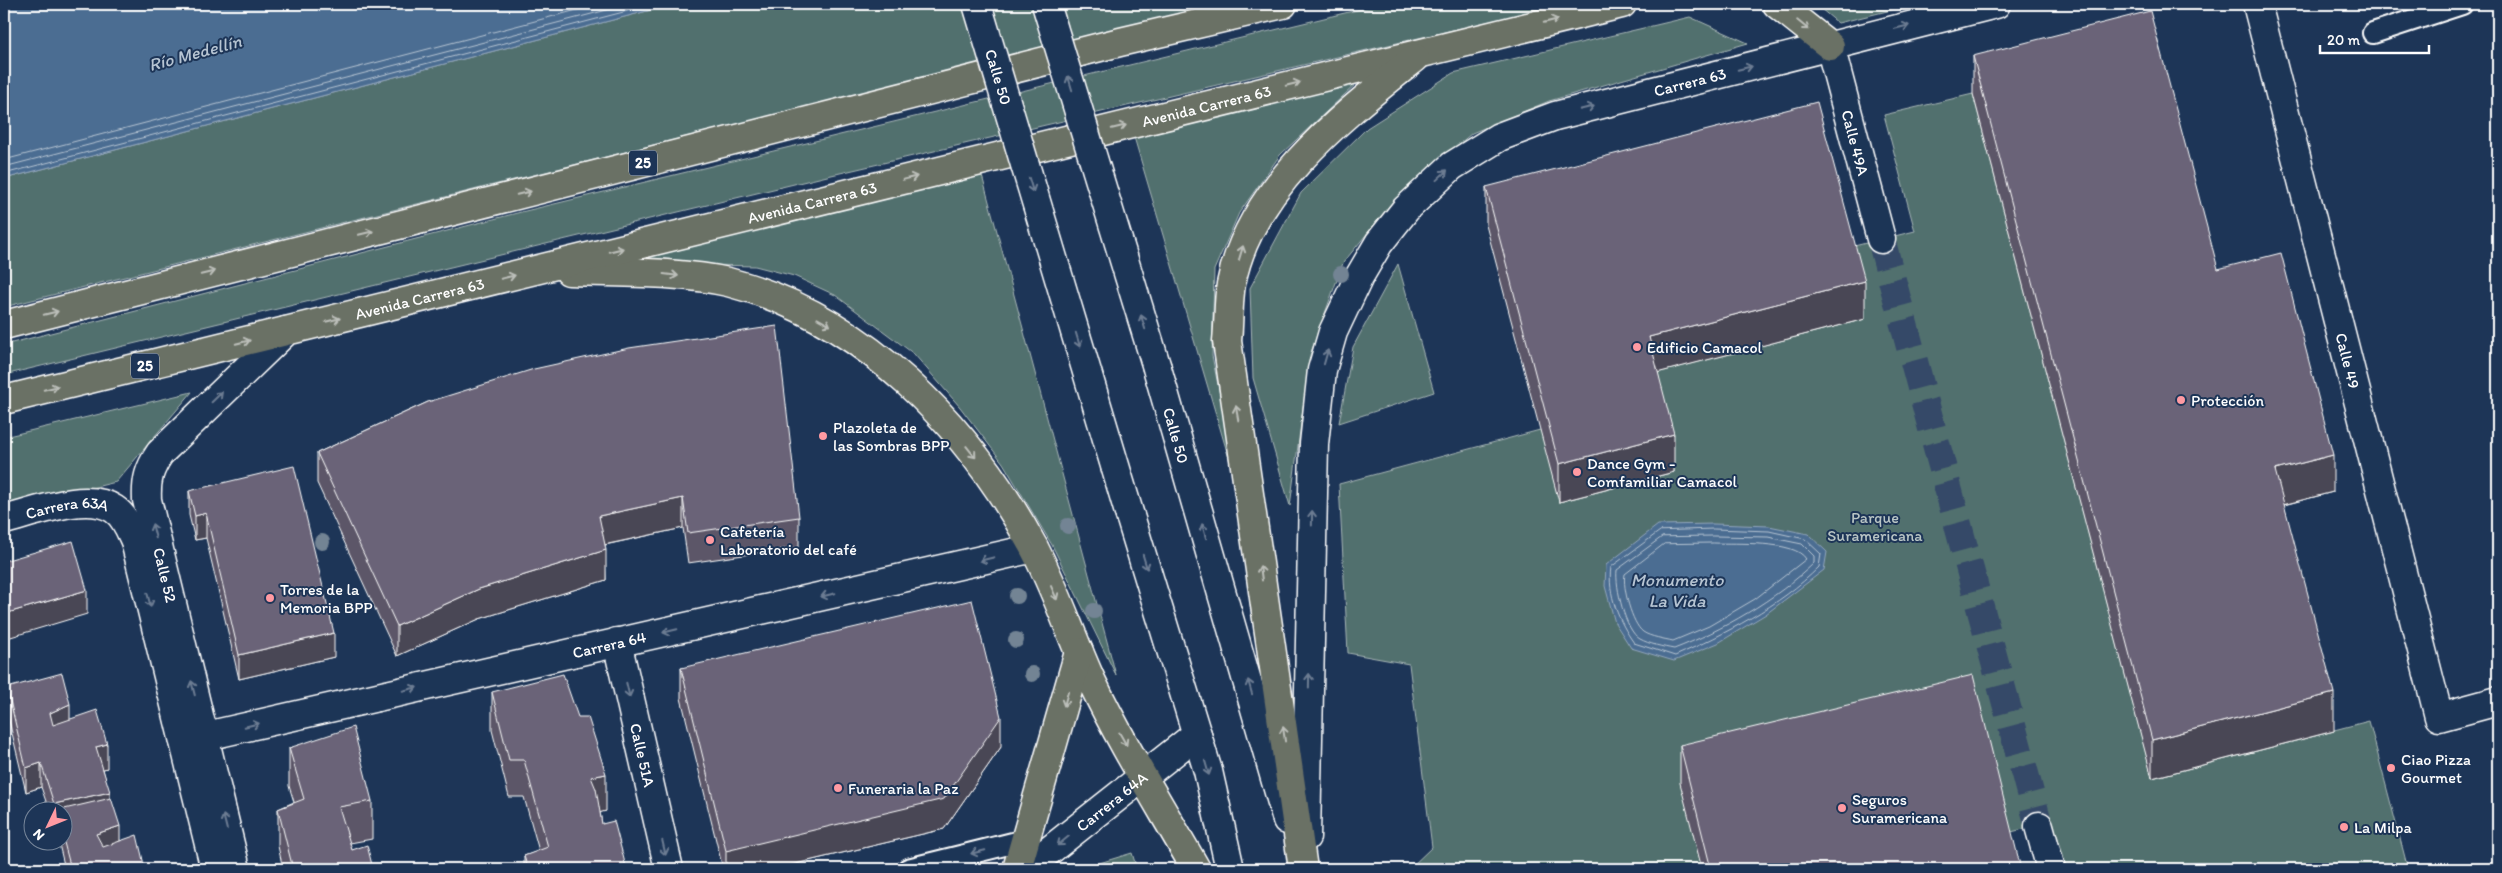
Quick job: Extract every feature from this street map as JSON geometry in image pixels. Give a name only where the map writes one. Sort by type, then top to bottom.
[{"type":"highway","name":"25","points":[[4,325],[1120,42],[1283,4]]},
{"type":"highway","name":"Avenida Carrera 63","points":[[4,400],[1622,4]]},
{"type":"highway","points":[[1778,4],[1830,46]]},
{"type":"highway","points":[[1303,869],[1227,341],[1232,284],[1245,240],[1270,198],[1304,154],[1338,122],[1422,52]]},
{"type":"highway","points":[[535,270],[662,274],[727,282],[785,301],[843,333],[901,376],[940,414],[976,458],[1001,493],[1034,548],[1102,700],[1196,869]]},
{"type":"highway","points":[[1017,869],[1079,652]]},
{"type":"street","name":"Calle 50","points":[[977,4],[1197,734],[1221,821],[1230,869]]},
{"type":"street","name":"Calle 50","points":[[1046,4],[1157,368],[1303,869]]},
{"type":"street","name":"Carrera 63","points":[[1303,869],[1314,444],[1322,370],[1333,332],[1378,242],[1406,209],[1452,166],[1499,137],[1555,116],[1996,4]]},
{"type":"street","name":"Calle 49","points":[[2257,4],[2440,717],[2498,701]]},
{"type":"street","name":"Calle 49A","points":[[1830,46],[1882,239]]},
{"type":"street","name":"Calle 52","points":[[215,869],[194,738],[147,500],[146,481],[151,466],[160,453],[286,331]]},
{"type":"street","name":"Carrera 63A","points":[[4,520],[78,502],[95,503],[114,508],[125,520]]},
{"type":"street","name":"Calle 52","points":[[125,520],[135,541],[194,738],[236,869]]},
{"type":"street","name":"Carrera 64","points":[[194,738],[1034,548]]},
{"type":"street","name":"Calle 51A","points":[[617,642],[669,869]]},
{"type":"street","name":"Carrera 64A","points":[[1026,869],[1197,734]]},
{"type":"street","points":[[2039,826],[2050,869]]},
{"type":"lane","points":[[2373,33],[2462,4]]},
{"type":"lane","points":[[908,869],[1025,840]]},
{"type":"green space","points":[[674,4],[1219,4],[4,307],[4,179]]},
{"type":"green space","points":[[1382,4],[1564,4],[823,177],[4,375],[4,345],[517,213]]},
{"type":"green space","points":[[1815,4],[1916,4],[1838,23]]},
{"type":"green space","points":[[1690,17],[1748,43],[1549,101],[1472,133],[1396,198],[1343,263],[1310,355],[1290,506],[1253,378],[1250,288],[1301,193],[1367,128],[1453,73]]},
{"type":"green space","points":[[1357,83],[1280,155],[1239,213],[1214,270],[1212,356],[1243,506],[1134,137]]},
{"type":"green space","name":"Parque Suramericana","points":[[1973,94],[2152,777],[2369,721],[2408,869],[2064,869],[2052,822],[2003,834],[1702,869],[1409,869],[1432,847],[1409,664],[1348,653],[1339,484],[1540,430],[1649,375],[1864,319],[1846,248],[1915,231],[1884,115]]},
{"type":"green space","points":[[981,172],[1116,675],[1052,545],[1003,463],[960,407],[914,354],[835,295],[794,276],[755,266],[614,263]]},
{"type":"green space","points":[[1398,264],[1434,392],[1339,423],[1353,347]]},
{"type":"green space","points":[[192,392],[116,482],[4,509],[4,437]]},
{"type":"green space","points":[[1132,853],[1137,869],[1080,869]]},
{"type":"water","name":"Río Medellín","points":[[4,4],[674,4],[4,179]]},
{"type":"water","name":"Monumento La Vida","points":[[1714,524],[1769,526],[1808,534],[1827,552],[1824,570],[1766,614],[1718,643],[1674,661],[1631,648],[1615,623],[1605,586],[1606,565],[1658,525]]},
{"type":"building","name":"Protección","points":[[2150,11],[2218,269],[2281,253],[2333,455],[2275,470],[2334,693],[2152,740],[1973,56]]},
{"type":"building","name":"Edificio Camacol","points":[[1817,102],[1865,281],[1649,337],[1674,434],[1559,464],[1486,187]]},
{"type":"building","points":[[777,326],[799,517],[688,533],[683,498],[599,516],[606,550],[479,589],[397,626],[317,453],[428,402],[534,369],[629,348]]},
{"type":"building","name":"Torres de la Memoria BPP","points":[[294,466],[334,633],[239,655],[206,513],[195,516],[189,491]]},
{"type":"building","points":[[73,541],[87,590],[4,614],[4,561]]},
{"type":"building","name":"Funeraria la Paz","points":[[972,600],[1001,717],[944,799],[726,851],[681,668]]},
{"type":"building","points":[[62,673],[70,704],[50,713],[53,725],[97,710],[107,744],[96,747],[110,792],[72,800],[53,800],[41,763],[26,768],[7,688]]},
{"type":"building","points":[[563,674],[578,717],[588,717],[606,774],[591,777],[596,789],[602,824],[614,821],[626,867],[616,869],[528,869],[524,856],[548,847],[524,760],[509,760],[492,692]]},
{"type":"building","name":"Seguros Suramericana","points":[[1973,675],[2021,869],[1711,869],[1680,745]]},
{"type":"building","points":[[353,727],[372,801],[339,807],[352,850],[367,845],[373,869],[293,869],[278,809],[304,799],[289,748]]},
{"type":"building","points":[[111,798],[120,826],[96,834],[103,847],[137,835],[145,869],[71,869],[66,850],[72,850],[72,807]]},
{"type":"tunnel","points":[[1881,239],[2039,826]]},
{"type":"place","name":"Edificio Camacol","points":[[1637,347]]},
{"type":"place","name":"Protección","points":[[2181,400]]},
{"type":"place","name":"Plazoleta de las Sombras BPP","points":[[823,436]]},
{"type":"place","name":"Dance Gym - Comfamiliar Camacol","points":[[1577,472]]},
{"type":"place","name":"Cafetería Laboratorio del café","points":[[710,540]]},
{"type":"place","name":"Torres de la Memoria BPP","points":[[270,598]]},
{"type":"place","name":"Ciao Pizza Gourmet","points":[[2391,768]]},
{"type":"place","name":"Funeraria la Paz","points":[[838,788]]},
{"type":"place","name":"Seguros Suramericana","points":[[1842,808]]},
{"type":"place","name":"La Milpa","points":[[2344,827]]}]
